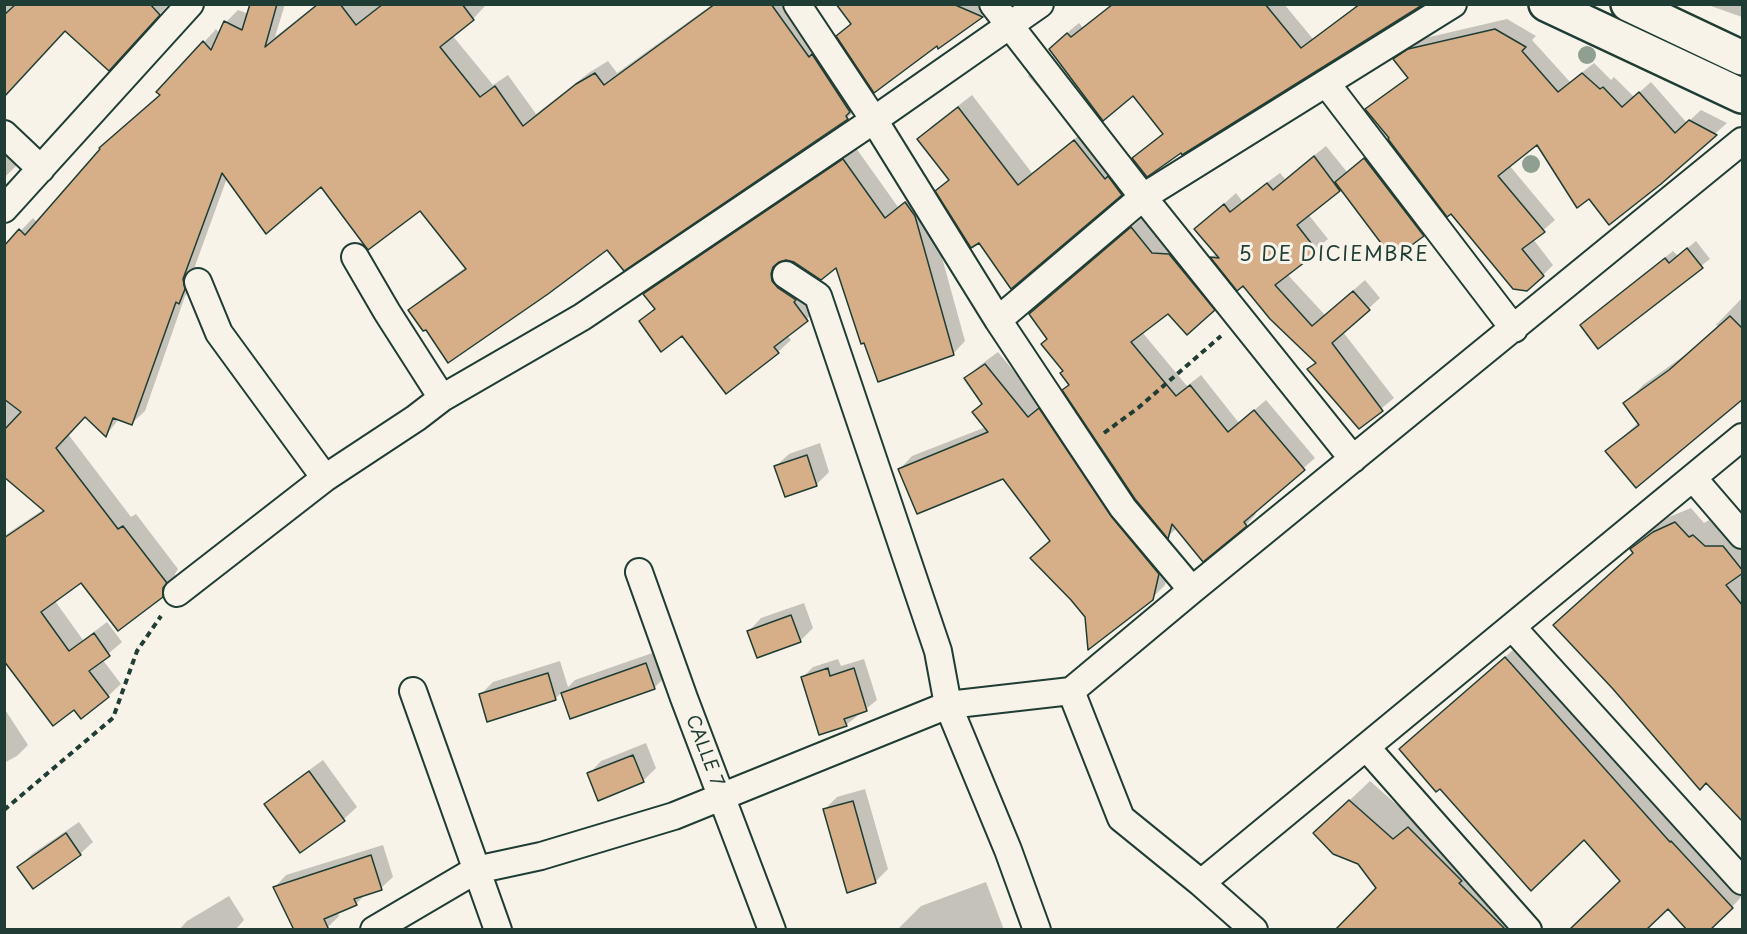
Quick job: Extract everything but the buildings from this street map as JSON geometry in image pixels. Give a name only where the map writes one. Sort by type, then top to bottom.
[{"type":"street","points":[[4,208],[190,4]]},
{"type":"street","points":[[797,4],[874,120],[998,320],[1123,508],[1192,590]]},
{"type":"street","points":[[993,4],[1143,197],[1353,459]]},
{"type":"street","points":[[177,593],[325,478],[442,398],[582,318],[874,120],[1040,4]]},
{"type":"street","points":[[998,320],[1143,197],[1453,4]]},
{"type":"street","points":[[1546,4],[1743,96]]},
{"type":"street","points":[[1628,4],[1743,58]]},
{"type":"street","points":[[1326,83],[1514,329]]},
{"type":"street","points":[[4,134],[41,169]]},
{"type":"street","points":[[374,930],[476,870],[541,856],[674,816],[948,705],[1071,691],[1743,141]]},
{"type":"street","points":[[356,257],[387,312],[442,398]]},
{"type":"street","points":[[786,275],[818,296],[938,651],[948,705],[1008,850],[1037,930]]},
{"type":"street","points":[[198,282],[219,333],[325,478]]},
{"type":"street","points":[[1201,883],[1743,437]]},
{"type":"street","points":[[1693,478],[1743,535]]},
{"type":"street","name":"CALLE 7","points":[[639,572],[772,930]]},
{"type":"street","points":[[1512,627],[1743,881]]},
{"type":"street","points":[[413,691],[498,930]]},
{"type":"street","points":[[1071,691],[1121,818],[1201,883],[1254,930]]},
{"type":"street","points":[[1366,747],[1528,930]]},
{"type":"path","points":[[1083,448],[1138,408],[1242,318]]},
{"type":"path","points":[[4,810],[112,718],[137,651],[177,593]]},
{"type":"district","name":"5 DE DICIEMBRE","points":[[1334,255]]}]
